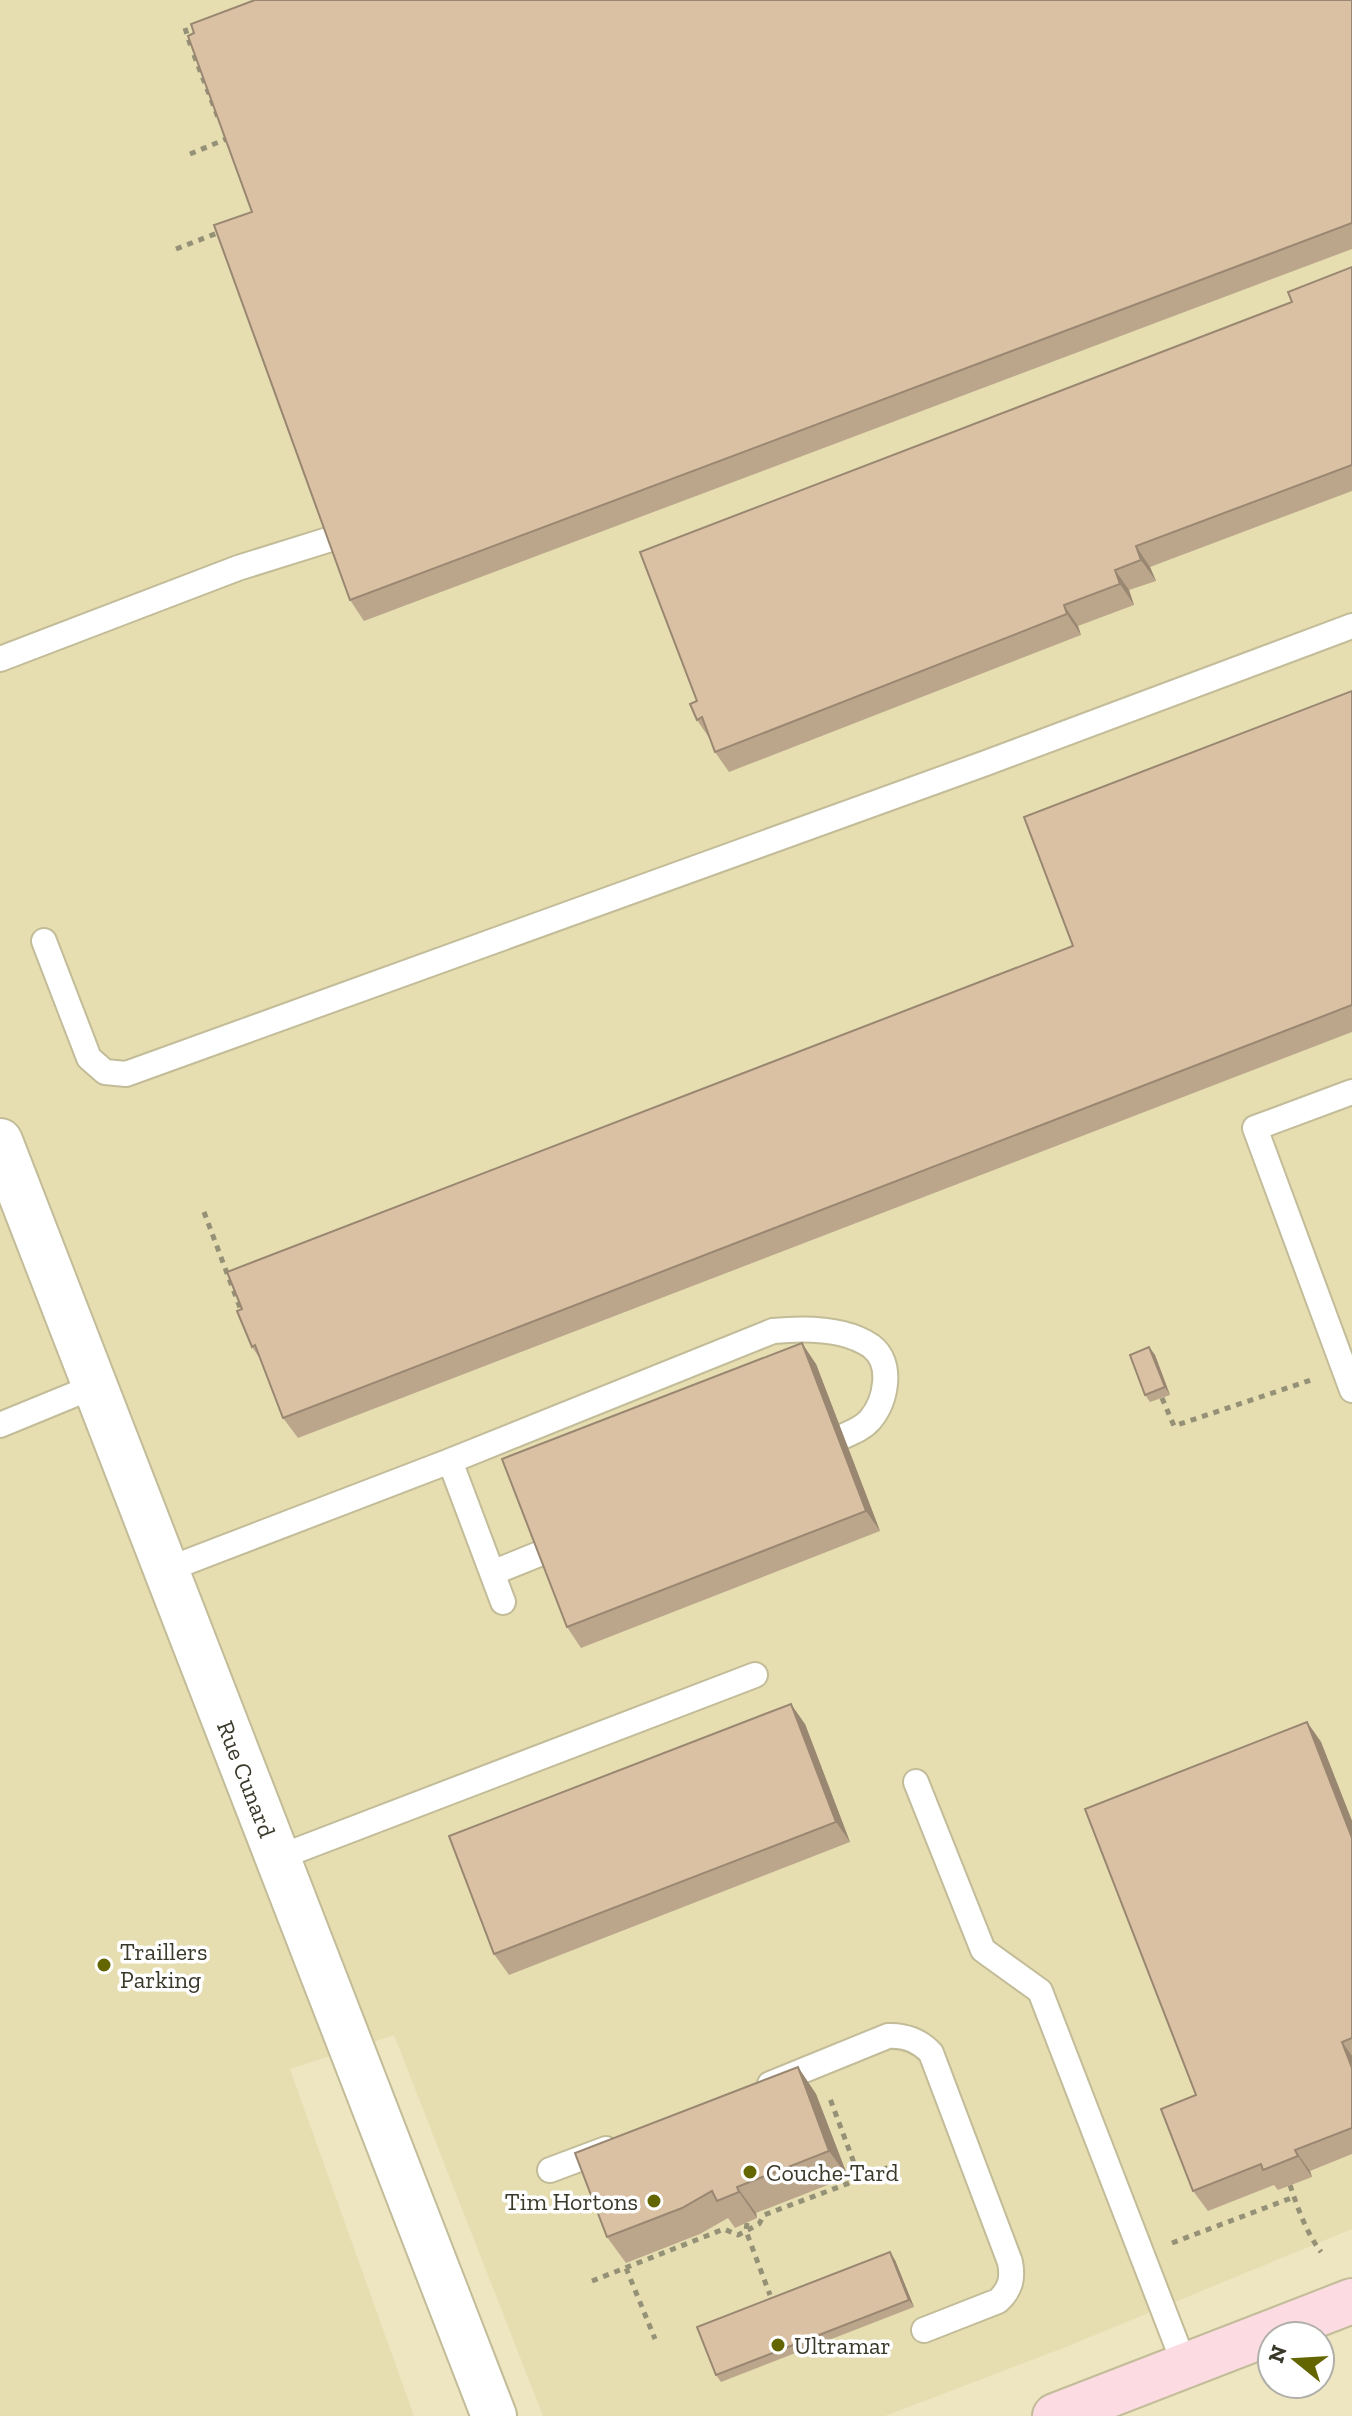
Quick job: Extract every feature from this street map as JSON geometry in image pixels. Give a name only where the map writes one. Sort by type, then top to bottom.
[{"type":"street","name":"Rue Cunard","points":[[0,1141],[494,2416]]},
{"type":"street","points":[[1055,2416],[1352,2301]]},
{"type":"lane","points":[[0,659],[238,568],[334,538]]},
{"type":"lane","points":[[44,941],[89,1058],[105,1072],[126,1074],[974,767],[1352,626]]},
{"type":"lane","points":[[1348,1379],[1342,1334],[1255,1128],[1352,1092]]},
{"type":"lane","points":[[166,1570],[450,1461],[773,1331],[791,1329],[838,1334],[857,1339],[873,1348],[882,1359],[884,1393],[878,1407],[869,1422],[844,1436]]},
{"type":"lane","points":[[0,1425],[95,1386]]},
{"type":"lane","points":[[450,1461],[503,1602]]},
{"type":"lane","points":[[492,1573],[544,1552]]},
{"type":"lane","points":[[277,1858],[755,1675]]},
{"type":"lane","points":[[916,1782],[983,1950],[1040,1991],[1185,2366]]},
{"type":"lane","points":[[748,2093],[888,2036],[907,2037],[931,2053],[1010,2262],[1012,2279],[1005,2295],[998,2301],[924,2330]]},
{"type":"lane","points":[[550,2170],[621,2143]]},
{"type":"path","points":[[185,28],[220,124]]},
{"type":"path","points":[[192,50],[205,44]]},
{"type":"path","points":[[190,154],[226,139],[231,152]]},
{"type":"path","points":[[176,249],[230,229]]},
{"type":"path","points":[[204,1212],[243,1315],[249,1312]]},
{"type":"path","points":[[1162,1398],[1174,1426],[1348,1379]]},
{"type":"path","points":[[822,2090],[828,2093],[860,2179]]},
{"type":"path","points":[[592,2281],[724,2229],[738,2235],[759,2224],[764,2215],[894,2165]]},
{"type":"path","points":[[1290,2185],[1313,2241],[1321,2252]]},
{"type":"path","points":[[1206,2230],[1294,2197]]},
{"type":"path","points":[[747,2223],[746,2231],[770,2295]]},
{"type":"path","points":[[626,2268],[655,2339]]},
{"type":"shaded area","points":[[0,0],[1352,0],[1352,2229],[1066,2347],[885,2416],[543,2416],[394,2035],[290,2069],[414,2416],[0,2416]]},
{"type":"building","points":[[255,0],[1352,0],[1352,223],[350,600],[214,225],[252,212],[188,36],[194,33],[191,24]]},
{"type":"building","points":[[1352,267],[1352,465],[1136,546],[1141,560],[1115,570],[1120,584],[1064,605],[1067,614],[715,752],[702,717],[697,720],[690,704],[697,701],[640,552],[1292,302],[1288,292]]},
{"type":"building","points":[[1352,691],[1352,1005],[283,1418],[255,1345],[252,1347],[237,1311],[242,1309],[227,1272],[1073,946],[1024,817]]},
{"type":"building","points":[[802,1343],[866,1511],[567,1627],[502,1459]]},
{"type":"building","points":[[1149,1347],[1165,1387],[1145,1395],[1130,1355]]},
{"type":"building","points":[[791,1704],[836,1822],[494,1954],[449,1836]]},
{"type":"building","points":[[1307,1722],[1352,1838],[1352,2038],[1342,2042],[1352,2068],[1352,2128],[1295,2150],[1298,2156],[1263,2170],[1261,2164],[1193,2191],[1161,2109],[1196,2095],[1085,1809]]},
{"type":"building","points":[[798,2067],[829,2151],[737,2187],[739,2192],[717,2201],[712,2191],[682,2208],[607,2237],[575,2153]]},
{"type":"building","points":[[890,2252],[909,2300],[716,2375],[697,2327]]},
{"type":"place","name":"Traillers Parking","points":[[104,1965]]},
{"type":"place","name":"Couche-Tard","points":[[750,2172]]},
{"type":"place","name":"Tim Hortons","points":[[654,2201]]},
{"type":"place","name":"Ultramar","points":[[778,2345]]}]
